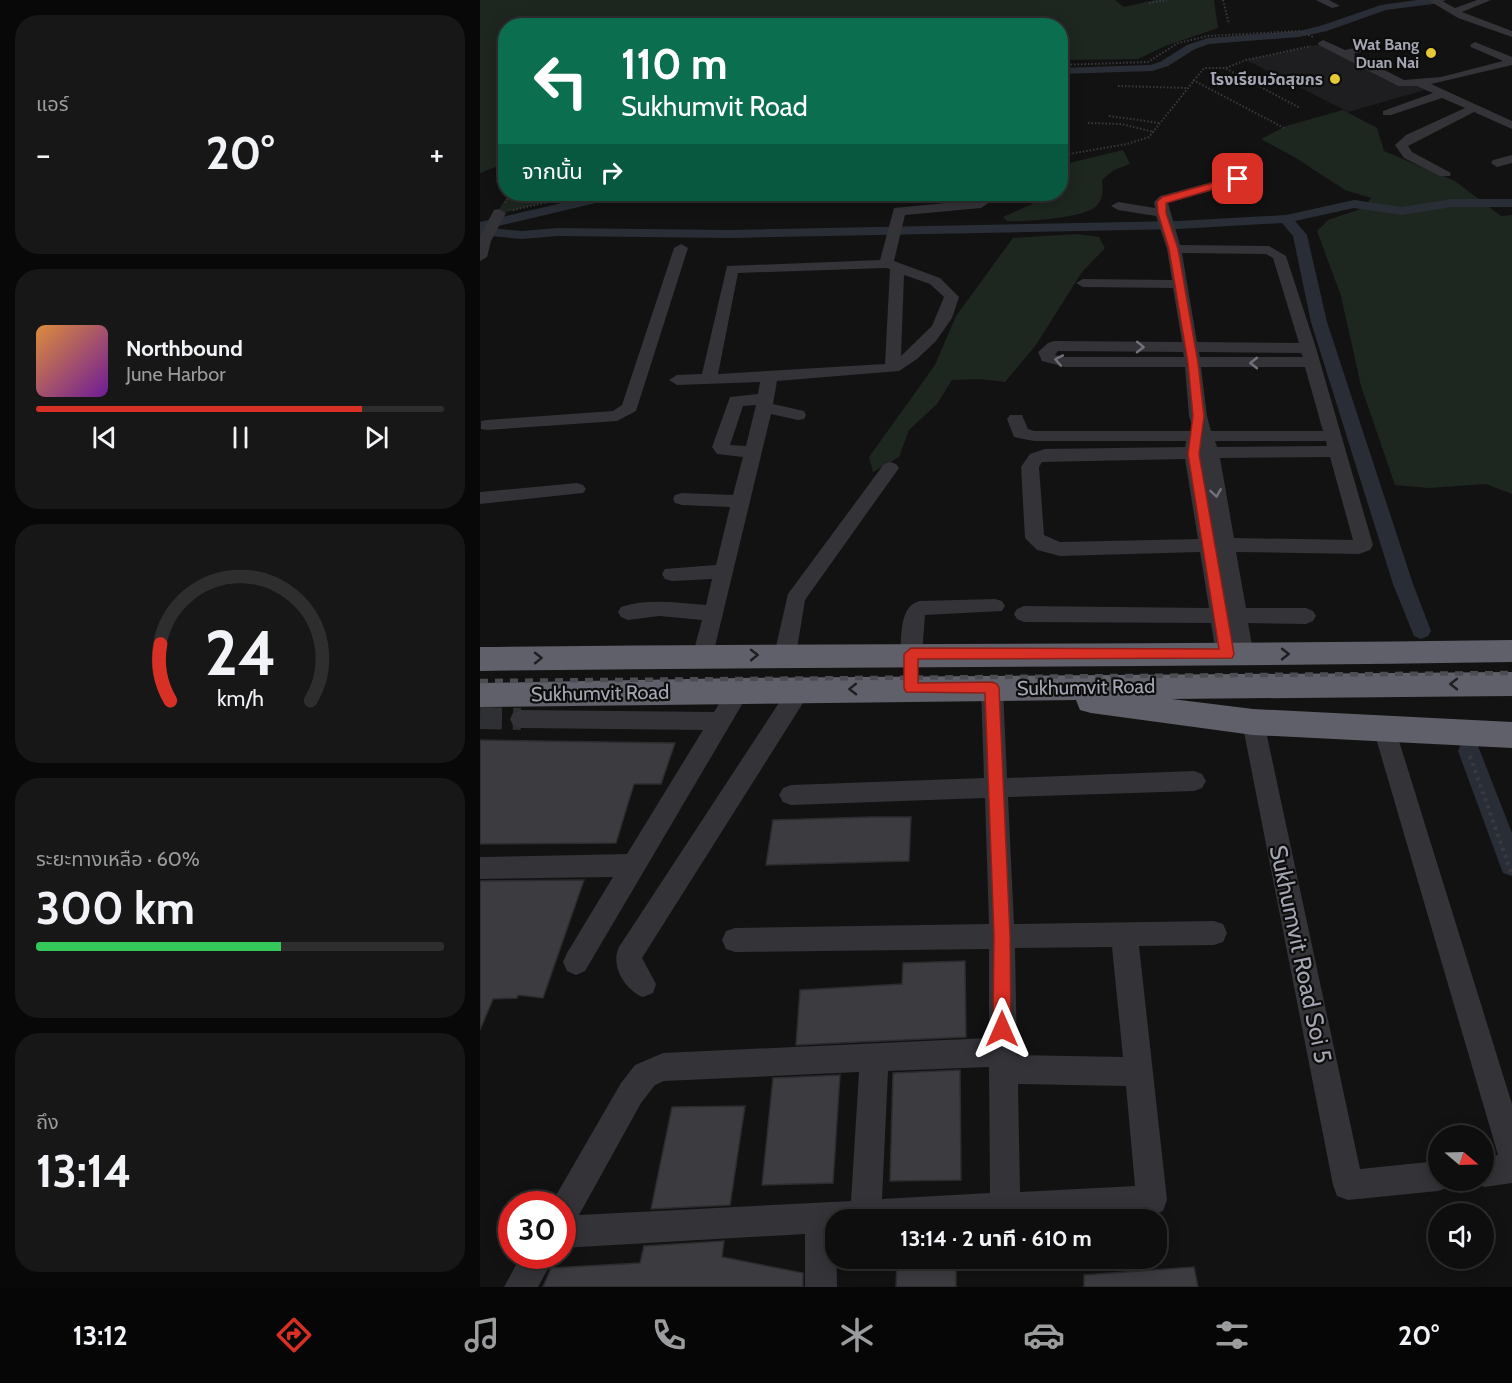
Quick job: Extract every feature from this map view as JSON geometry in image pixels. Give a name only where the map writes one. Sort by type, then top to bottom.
[{"type":"highway","name":"Sukhumvit Road","points":[[480,659],[1512,651]]},
{"type":"highway","points":[[911,654],[911,688]]},
{"type":"highway","name":"Sukhumvit Road","points":[[480,696],[800,689],[1512,684]]},
{"type":"highway","points":[[1006,688],[1512,717]]},
{"type":"highway","points":[[1006,688],[1183,715],[1253,722],[1512,735]]},
{"type":"street","points":[[1321,0],[1335,6]]},
{"type":"street","points":[[1433,0],[1451,11],[1512,34]]},
{"type":"street","points":[[1451,11],[1486,0]]},
{"type":"street","points":[[1318,40],[1402,84]]},
{"type":"street","points":[[1475,45],[1512,61]]},
{"type":"street","points":[[1343,54],[1370,46]]},
{"type":"street","points":[[1376,83],[1419,83],[1512,61]]},
{"type":"street","points":[[1419,83],[1512,126]]},
{"type":"street","points":[[1387,113],[1442,94]]},
{"type":"street","points":[[1445,173],[1407,154],[1401,145],[1410,138],[1474,108]]},
{"type":"street","points":[[1497,163],[1512,159]]},
{"type":"street","points":[[1235,654],[1216,545],[1201,445],[1191,355],[1174,249],[1164,220],[1161,202],[1166,198],[1238,179]]},
{"type":"street","points":[[893,368],[893,231],[900,201]]},
{"type":"street","points":[[899,211],[981,204],[985,201]]},
{"type":"street","points":[[1118,206],[1164,220]]},
{"type":"street","points":[[480,257],[484,241],[498,214]]},
{"type":"street","points":[[480,442],[483,425],[617,416],[626,412],[630,407],[681,248]]},
{"type":"street","points":[[1174,249],[1274,252],[1279,255],[1310,355],[1335,443],[1363,545],[1359,547],[1216,545],[1060,549],[1044,545],[1035,538],[1030,467],[1036,458],[1046,455],[1201,445],[1335,443]]},
{"type":"street","points":[[677,380],[709,380],[769,377],[893,368],[906,362],[922,348],[950,308],[952,297],[945,286],[928,277],[892,267],[732,269],[709,380]]},
{"type":"street","points":[[1083,283],[1179,284]]},
{"type":"street","points":[[1191,355],[1060,346],[1049,348],[1046,352],[1048,358],[1065,362],[1191,355],[1310,355]]},
{"type":"street","points":[[703,657],[769,377]]},
{"type":"street","points":[[753,452],[723,450],[721,447],[736,401],[764,403],[798,415]]},
{"type":"street","points":[[1016,419],[1018,431],[1034,436],[1201,445]]},
{"type":"street","points":[[785,655],[795,599],[890,468]]},
{"type":"street","points":[[480,498],[577,489]]},
{"type":"street","points":[[682,499],[741,501]]},
{"type":"street","points":[[672,574],[724,572]]},
{"type":"street","points":[[911,654],[915,612],[919,608],[995,606]]},
{"type":"street","points":[[628,612],[659,609],[714,613]]},
{"type":"street","points":[[1024,614],[1306,616]]},
{"type":"street","points":[[1005,1207],[1002,935],[995,788],[1006,688]]},
{"type":"street","points":[[643,984],[631,969],[628,956],[631,949],[800,689]]},
{"type":"street","points":[[576,962],[739,690]]},
{"type":"street","points":[[521,719],[720,721]]},
{"type":"street","name":"Sukhumvit Road Soi 5","points":[[1253,722],[1348,1185],[1428,1177]]},
{"type":"street","points":[[1384,728],[1512,1152]]},
{"type":"street","points":[[791,795],[1194,781]]},
{"type":"street","points":[[480,868],[633,865]]},
{"type":"street","points":[[965,1209],[1152,1200],[1124,933]]},
{"type":"street","points":[[735,940],[1214,933]]},
{"type":"street","points":[[576,1191],[631,1093],[645,1075],[663,1067],[874,1058],[1002,1061],[1139,1072]]},
{"type":"street","points":[[866,1209],[874,1058]]},
{"type":"street","points":[[1494,1171],[1512,1168]]},
{"type":"street","points":[[820,1217],[821,1287]]},
{"type":"street","points":[[576,1231],[825,1217]]},
{"type":"street","points":[[520,1287],[531,1269]]},
{"type":"path","points":[[1149,3],[1167,0]]},
{"type":"path","points":[[1223,0],[1229,24]]},
{"type":"path","points":[[1068,65],[1148,62],[1178,43],[1203,37],[1299,31],[1318,40]]},
{"type":"path","points":[[1069,154],[1140,141],[1154,132],[1201,69],[1225,68],[1318,40]]},
{"type":"path","points":[[1225,68],[1300,108]]},
{"type":"path","points":[[1193,80],[1286,129]]},
{"type":"path","points":[[1118,86],[1188,88]]},
{"type":"path","points":[[1109,116],[1161,123]]},
{"type":"path","points":[[1088,123],[1104,120],[1120,122],[1154,132]]},
{"type":"path","points":[[498,214],[554,201]]},
{"type":"path","points":[[1461,732],[1512,876]]},
{"type":"shaded area","points":[[480,0],[1115,0],[1124,7],[1155,0],[1214,0],[1218,28],[1165,46],[1138,59],[1068,60],[1068,18],[498,18],[498,166],[480,173]]},
{"type":"shaded area","name":"โรงเรียนวัดสุขกร","points":[[1321,44],[1425,90],[1348,112],[1246,60]]},
{"type":"shaded area","points":[[1343,110],[1377,128],[1384,151],[1455,181],[1501,216],[1512,215],[1512,494],[1486,484],[1428,488],[1395,485],[1361,386],[1341,296],[1317,231],[1328,220],[1364,208],[1371,198],[1345,190],[1296,158],[1261,139],[1286,126]]},
{"type":"shaded area","points":[[1123,150],[1130,164],[1114,170],[1102,180],[1103,191],[1100,201],[1088,211],[1066,217],[1039,220],[1007,221],[1003,217],[1032,204],[1033,201],[1068,201],[1068,163]]},
{"type":"shaded area","points":[[504,201],[549,201],[495,215]]},
{"type":"shaded area","points":[[1077,234],[1099,237],[1105,248],[1082,272],[1036,345],[1005,382],[980,379],[952,380],[937,404],[909,430],[899,457],[873,472],[869,457],[935,365],[956,316],[1013,238]]},
{"type":"building","points":[[480,740],[675,743],[661,784],[634,784],[616,843],[480,844]]},
{"type":"building","points":[[911,817],[909,861],[766,865],[773,820]]},
{"type":"building","points":[[584,880],[543,998],[518,995],[517,998],[493,999],[480,1030],[480,881]]},
{"type":"building","points":[[965,961],[966,1037],[796,1045],[800,990],[902,984],[903,963]]},
{"type":"building","points":[[960,1070],[961,1180],[890,1181],[893,1073]]},
{"type":"building","points":[[840,1075],[833,1183],[762,1185],[773,1078]]},
{"type":"building","points":[[745,1106],[730,1205],[651,1209],[672,1107]]},
{"type":"building","points":[[724,1241],[722,1257],[803,1273],[803,1287],[543,1287],[551,1269],[640,1263],[644,1246]]},
{"type":"building","points":[[1194,1267],[1198,1287],[1084,1287],[1084,1275]]},
{"type":"building","points":[[897,1269],[956,1269],[956,1287],[896,1287]]},
{"type":"waterway","points":[[1068,71],[1152,68],[1164,64],[1191,47],[1208,41],[1299,34],[1323,29],[1384,7],[1441,0]]},
{"type":"waterway","points":[[485,225],[586,201]]},
{"type":"waterway","points":[[1286,219],[1354,204],[1402,211],[1452,203],[1512,203]]},
{"type":"waterway","points":[[480,231],[522,235],[557,232],[730,234],[1178,225],[1286,219]]},
{"type":"waterway","points":[[1286,219],[1300,235],[1319,322],[1403,584],[1421,631]]},
{"type":"waterway","points":[[1469,751],[1512,865]]},
{"type":"tunnel","points":[[480,718],[521,719]]},
{"type":"railway","points":[[480,681],[1512,673]]},
{"type":"place","name":"Wat Bang Duan Nai","points":[[1431,53]]},
{"type":"place","name":"โรงเรียนวัดสุขกร","points":[[1335,79]]},
{"type":"route","points":[[1002,1029],[1002,935],[992,688],[911,688],[911,654],[1227,654],[1193,454],[1198,416],[1193,363],[1174,249],[1162,213],[1161,202],[1166,198],[1238,179]]}]
